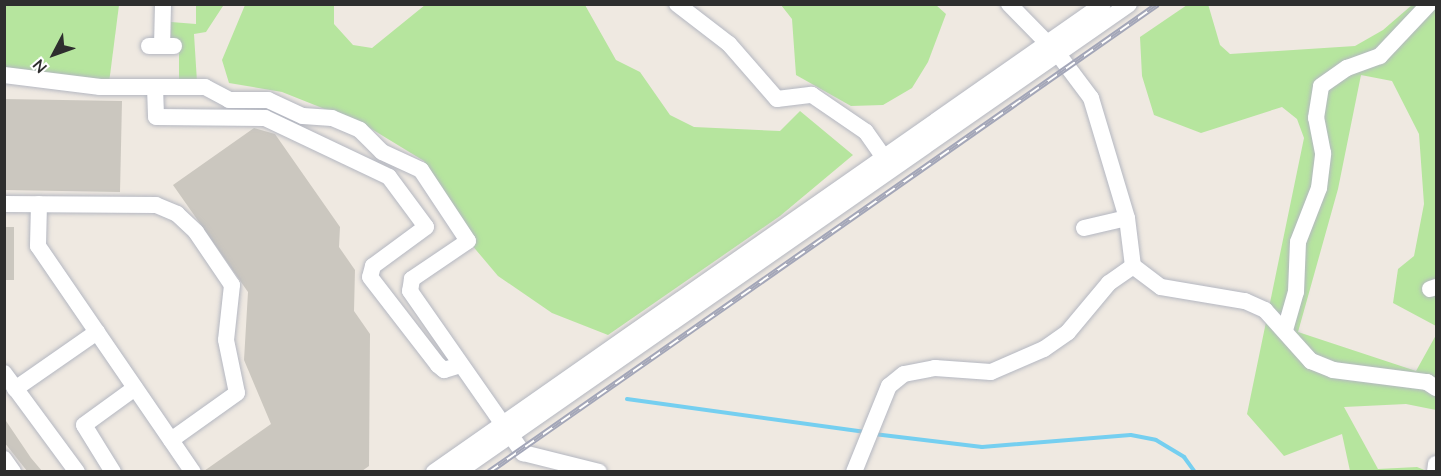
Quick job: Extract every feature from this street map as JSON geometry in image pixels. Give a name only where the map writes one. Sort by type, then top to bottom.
[{"type":"street","points":[[162,46],[163,4]]},
{"type":"street","points":[[677,4],[729,44],[777,99],[812,95],[866,132],[884,158]]},
{"type":"street","points":[[434,471],[505,431],[1053,49],[1103,4]]},
{"type":"street","points":[[458,471],[505,431],[884,158],[1053,49],[1129,4]]},
{"type":"street","points":[[1285,330],[1296,292],[1298,242],[1319,188],[1323,153],[1316,118],[1321,86],[1334,75],[1380,56],[1429,4]]},
{"type":"street","points":[[1013,6],[1053,49],[1099,115],[1127,218],[1133,266],[1161,287],[1245,301],[1265,310],[1311,361],[1333,370],[1427,382],[1437,388]]},
{"type":"street","points":[[4,75],[100,87],[205,87],[229,100],[268,100],[303,116],[332,118],[360,130],[382,152],[422,170],[468,241],[412,279],[410,291],[505,431],[529,457],[599,471]]},
{"type":"street","points":[[155,87],[156,117],[265,118],[389,177],[426,227],[372,266],[370,277],[438,365],[444,370],[460,365]]},
{"type":"street","points":[[4,204],[39,204],[76,198],[142,204],[177,214],[196,232],[232,285],[226,340],[237,393],[171,440]]},
{"type":"street","points":[[39,204],[38,246],[193,471]]},
{"type":"street","points":[[1084,228],[1127,218]]},
{"type":"street","points":[[854,471],[889,386],[904,374],[935,368],[991,372],[1044,349],[1068,332],[1109,283],[1133,266]]},
{"type":"street","points":[[15,388],[97,332]]},
{"type":"street","points":[[4,373],[77,471]]},
{"type":"street","points":[[113,471],[84,425],[135,388]]},
{"type":"street","points":[[4,459],[13,471]]},
{"type":"street","points":[[1435,471],[1437,464]]},
{"type":"green space","points":[[1208,4],[1220,45],[1230,54],[1355,46],[1383,30],[1412,5],[1436,5],[1436,326],[1393,303],[1398,269],[1414,256],[1424,204],[1419,134],[1392,81],[1361,75],[1338,189],[1298,332],[1416,371],[1436,335],[1436,410],[1406,404],[1344,407],[1378,469],[1417,467],[1427,471],[1350,471],[1342,434],[1284,456],[1247,414],[1304,138],[1297,119],[1282,107],[1201,133],[1154,115],[1142,76],[1140,37],[1187,5]]},
{"type":"green space","points":[[5,5],[119,5],[109,83],[5,69]]},
{"type":"green space","points":[[196,5],[223,6],[206,32],[194,34],[197,82],[179,83],[179,43],[171,38],[171,22],[196,24]]},
{"type":"green space","points":[[245,5],[334,5],[334,24],[353,45],[372,48],[425,5],[585,5],[616,60],[640,72],[670,115],[694,127],[780,131],[800,111],[853,155],[780,216],[608,335],[552,313],[498,276],[471,244],[424,161],[365,125],[282,92],[229,83],[222,60]]},
{"type":"green space","points":[[781,5],[936,5],[946,14],[928,62],[912,88],[883,105],[851,106],[796,75],[792,19]]},
{"type":"building","points":[[4,99],[122,101],[120,192],[4,190]]},
{"type":"building","points":[[254,128],[275,134],[340,227],[339,247],[355,270],[354,311],[370,334],[369,466],[362,471],[204,471],[271,424],[244,360],[248,292],[173,185]]},
{"type":"building","points":[[4,227],[14,227],[14,280],[4,280]]},
{"type":"building","points":[[4,418],[42,471],[27,471],[4,442]]},
{"type":"waterway","points":[[627,399],[864,432]]},
{"type":"waterway","points":[[874,434],[982,447],[1131,435],[1156,440],[1184,457],[1195,472]]},
{"type":"railway","points":[[489,472],[1158,4]]}]
